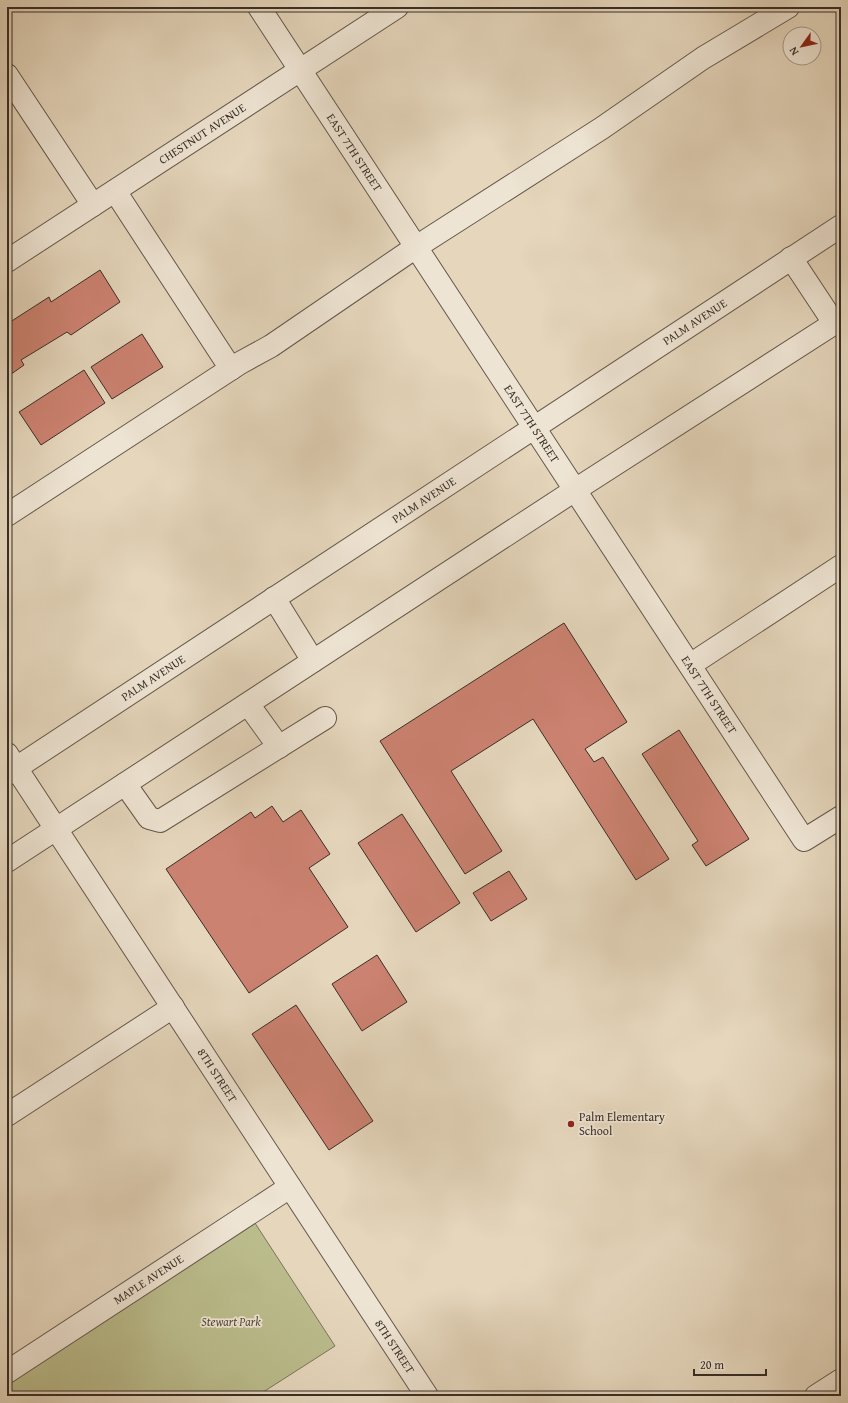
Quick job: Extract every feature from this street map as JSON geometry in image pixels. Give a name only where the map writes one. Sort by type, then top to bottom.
[{"type":"street","name":"EAST 7TH STREET","points":[[258,7],[804,840],[841,817]]},
{"type":"street","name":"CHESTNUT AVENUE","points":[[7,262],[397,7]]},
{"type":"street","points":[[7,516],[231,369],[271,346],[416,247],[602,128],[703,58],[788,7]]},
{"type":"street","points":[[7,75],[93,205]]},
{"type":"street","points":[[115,191],[231,369]]},
{"type":"street","name":"PALM AVENUE","points":[[10,765],[274,598],[841,226]]},
{"type":"street","points":[[7,861],[575,490],[837,321],[791,258]]},
{"type":"street","points":[[690,665],[841,566]]},
{"type":"street","points":[[274,598],[313,661]]},
{"type":"street","points":[[248,704],[278,747]]},
{"type":"street","points":[[125,784],[149,818],[160,821],[325,718]]},
{"type":"street","name":"8TH STREET","points":[[10,765],[56,829],[427,1396]]},
{"type":"street","points":[[7,1115],[173,1007]]},
{"type":"street","name":"MAPLE AVENUE","points":[[7,1372],[290,1187]]},
{"type":"street","points":[[816,1396],[841,1380]]},
{"type":"green space","name":"Stewart Park","points":[[253,1220],[335,1346],[257,1396],[7,1396],[7,1372]]},
{"type":"building","points":[[100,270],[120,302],[71,335],[67,332],[21,360],[24,365],[7,377],[7,324],[49,297],[51,302]]},
{"type":"building","points":[[142,334],[163,367],[112,399],[91,367]]},
{"type":"building","points":[[84,370],[105,403],[41,445],[19,412]]},
{"type":"building","points":[[564,623],[627,722],[585,749],[594,762],[603,757],[669,859],[636,880],[533,719],[451,771],[502,851],[465,874],[380,741]]},
{"type":"building","points":[[679,730],[749,839],[706,866],[692,845],[698,841],[642,754]]},
{"type":"building","points":[[272,806],[283,822],[301,810],[330,854],[309,868],[348,927],[249,993],[166,869],[251,812],[255,818]]},
{"type":"building","points":[[402,814],[460,903],[416,932],[358,843]]},
{"type":"building","points":[[509,871],[527,899],[491,921],[473,893]]},
{"type":"building","points":[[377,955],[407,1002],[362,1031],[332,984]]},
{"type":"building","points":[[296,1005],[373,1121],[329,1150],[252,1034]]},
{"type":"place","name":"Palm Elementary School","points":[[571,1124]]}]
